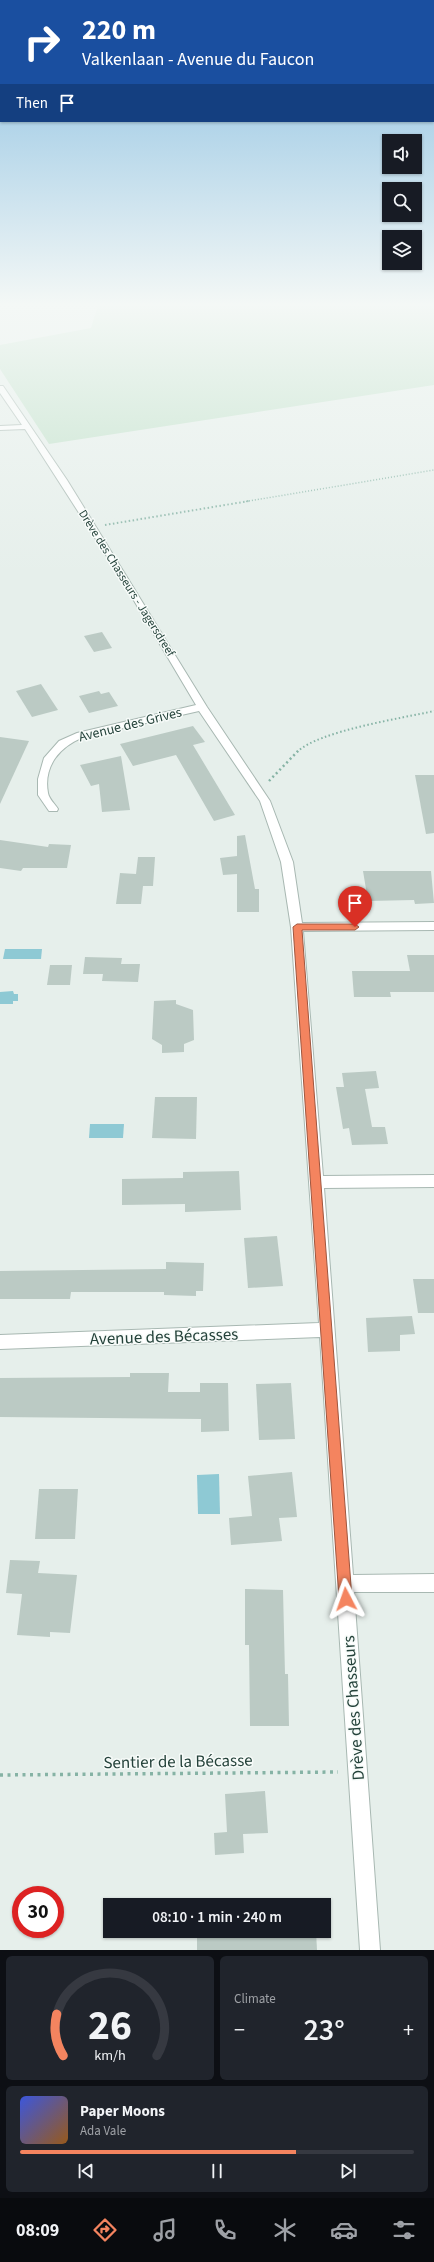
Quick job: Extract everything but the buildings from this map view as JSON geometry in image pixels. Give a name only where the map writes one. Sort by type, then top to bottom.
[{"type":"street","name":"Drève des Chasseurs - Jagersdreef","points":[[4,393],[28,427],[93,527],[202,707],[255,786]]},
{"type":"street","points":[[0,428],[28,427]]},
{"type":"street","name":"Avenue des Grives","points":[[53,809],[43,794],[45,771],[52,753],[63,743],[81,735],[202,707]]},
{"type":"street","name":"Drève des Chasseurs","points":[[255,786],[273,818],[287,862],[297,927],[317,1182],[370,1950]]},
{"type":"street","points":[[297,927],[434,926]]},
{"type":"street","points":[[317,1182],[434,1181]]},
{"type":"street","name":"Avenue des Bécasses","points":[[0,1342],[327,1330]]},
{"type":"street","points":[[345,1584],[434,1583]]},
{"type":"path","points":[[93,527],[434,470]]},
{"type":"path","points":[[255,786],[299,751],[328,735],[434,711]]},
{"type":"path","name":"Sentier de la Bécasse","points":[[0,1776],[357,1772]]},
{"type":"green space","points":[[16,393],[382,393],[49,444]]},
{"type":"water","points":[[5,949],[42,949],[41,959],[3,959]]},
{"type":"water","points":[[13,991],[14,994],[18,994],[18,1001],[13,1001],[13,1004],[0,1004],[0,992]]},
{"type":"water","points":[[90,1124],[124,1124],[123,1138],[89,1138]]},
{"type":"water","points":[[219,1474],[220,1514],[198,1514],[197,1475]]},
{"type":"route","points":[[346,1599],[318,1197],[297,927],[355,927]]}]
